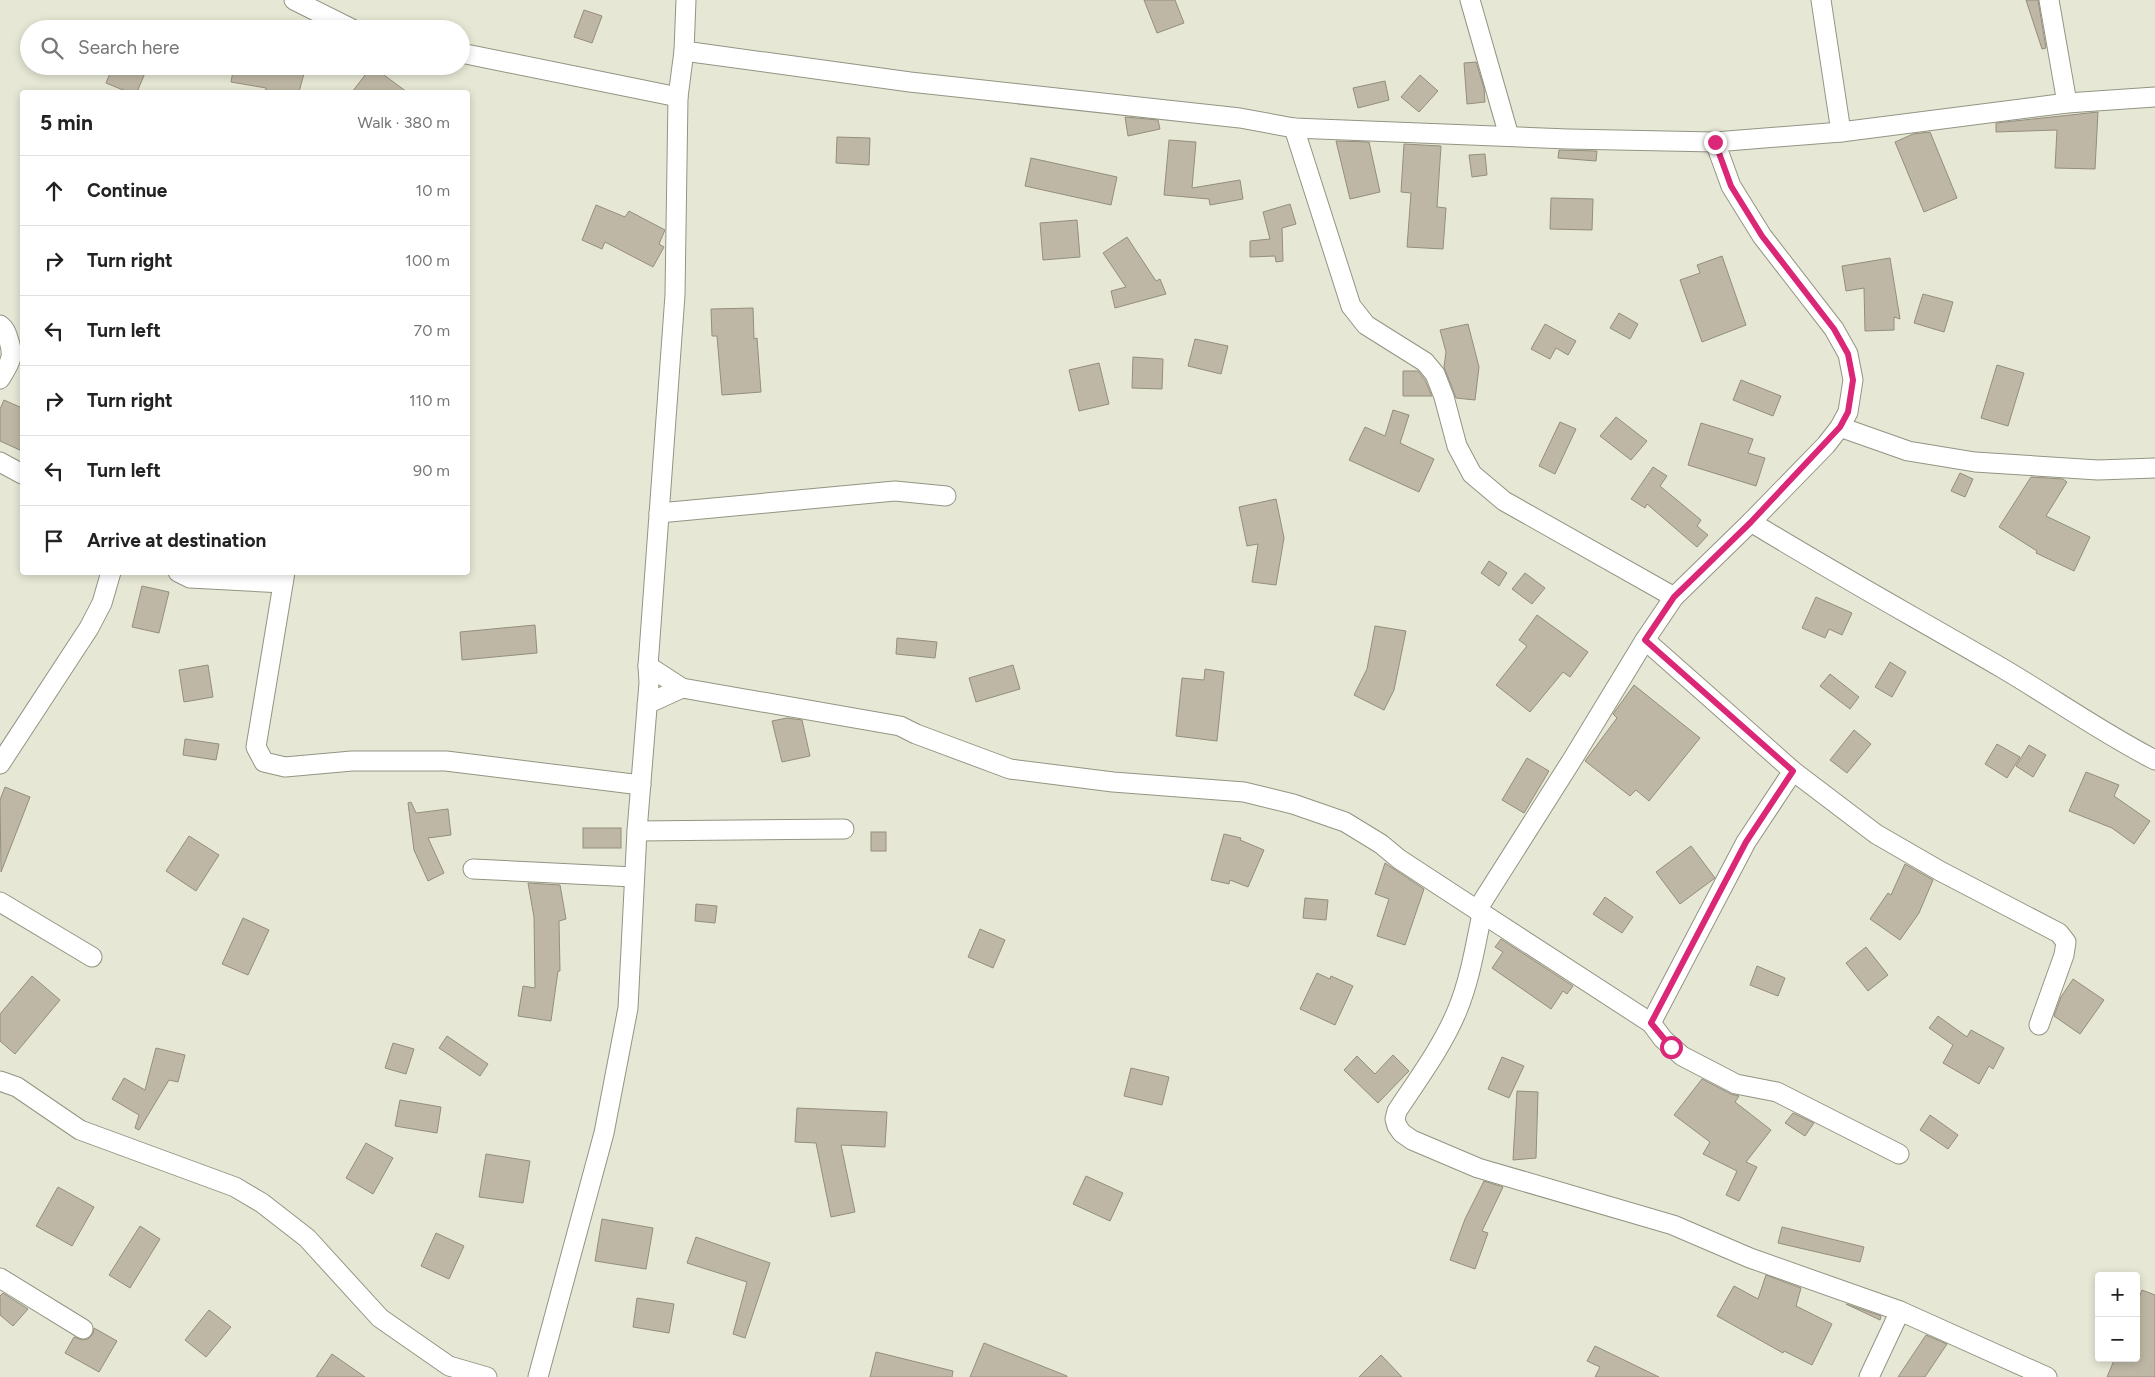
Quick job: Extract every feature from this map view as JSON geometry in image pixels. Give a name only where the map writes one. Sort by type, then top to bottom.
[{"type":"street","points":[[294,0],[334,20]]},
{"type":"street","points":[[538,1377],[604,1133],[628,1008],[637,831],[648,704],[648,666],[675,295],[678,97],[684,51],[686,0]]},
{"type":"street","points":[[1470,0],[1508,136]]},
{"type":"street","points":[[1821,0],[1841,132]]},
{"type":"street","points":[[2049,0],[2067,103]]},
{"type":"street","points":[[684,51],[910,82],[1240,118],[1294,128],[1568,139],[1715,142],[1841,132],[2067,103],[2155,97]]},
{"type":"street","points":[[470,55],[678,97]]},
{"type":"street","points":[[1294,128],[1351,306],[1366,325],[1425,362],[1435,374],[1444,397],[1457,446],[1472,474],[1504,501],[1674,597]]},
{"type":"street","points":[[1715,142],[1731,186],[1762,236],[1834,329],[1848,354],[1853,380],[1848,412],[1840,427],[1751,522],[1674,597],[1645,640],[1479,912],[1469,975],[1457,1011],[1438,1048],[1397,1111],[1395,1119],[1402,1133],[1412,1140],[1478,1168],[1673,1225],[1750,1258],[1900,1311],[2047,1377]]},
{"type":"street","points":[[0,326],[5,329],[12,350],[12,358],[0,379]]},
{"type":"street","points":[[1840,427],[1908,451],[1965,461],[2098,470],[2155,468]]},
{"type":"street","points":[[0,462],[20,473]]},
{"type":"street","points":[[660,513],[895,491],[946,496]]},
{"type":"street","points":[[1751,522],[1834,573],[2002,668],[2122,743],[2155,760]]},
{"type":"street","points":[[0,764],[89,628],[102,603],[111,575]]},
{"type":"street","points":[[184,575],[190,578],[284,578],[256,747],[264,762],[285,767],[352,761],[446,761],[641,785]]},
{"type":"street","points":[[1645,640],[1793,771],[1876,834],[1940,871],[2059,933],[2066,942],[2064,955],[2039,1025]]},
{"type":"street","points":[[648,666],[682,688],[900,726],[916,734],[1010,769],[1113,782],[1234,791],[1271,798],[1345,822],[1381,844],[1399,859],[1479,912],[1651,1023],[1663,1039],[1682,1056],[1736,1084],[1777,1092],[1899,1154]]},
{"type":"street","points":[[648,704],[682,688]]},
{"type":"street","points":[[1651,1023],[1746,842],[1793,771]]},
{"type":"street","points":[[637,831],[844,829]]},
{"type":"street","points":[[473,869],[634,877]]},
{"type":"street","points":[[0,902],[92,957]]},
{"type":"street","points":[[0,1081],[17,1087],[80,1130],[235,1187],[262,1203],[307,1238],[380,1318],[450,1366],[487,1377]]},
{"type":"street","points":[[0,1278],[84,1329]]},
{"type":"street","points":[[1868,1377],[1900,1311]]},
{"type":"building","points":[[1144,0],[1175,0],[1184,23],[1157,33]]},
{"type":"building","points":[[2026,0],[2038,0],[2046,48],[2042,49]]},
{"type":"building","points":[[584,10],[602,16],[592,43],[574,37]]},
{"type":"building","points":[[1476,62],[1484,88],[1485,102],[1467,104],[1464,63]]},
{"type":"building","points":[[109,75],[144,75],[138,90],[123,90],[106,83]]},
{"type":"building","points":[[232,75],[304,75],[300,90],[266,90],[266,88],[231,82]]},
{"type":"building","points":[[365,75],[384,75],[404,90],[354,90]]},
{"type":"building","points":[[1420,75],[1438,91],[1419,112],[1401,97]]},
{"type":"building","points":[[1385,81],[1389,100],[1358,108],[1353,88]]},
{"type":"building","points":[[2098,112],[2095,169],[2055,168],[2057,130],[1996,132],[1996,123]]},
{"type":"building","points":[[1125,117],[1158,120],[1160,129],[1128,136]]},
{"type":"building","points":[[1930,132],[1957,198],[1924,212],[1895,142],[1913,134]]},
{"type":"building","points":[[837,137],[870,138],[869,165],[836,163]]},
{"type":"building","points":[[1169,140],[1196,142],[1192,188],[1240,180],[1243,199],[1210,205],[1209,199],[1164,195]]},
{"type":"building","points":[[1336,141],[1369,142],[1380,192],[1350,199]]},
{"type":"building","points":[[1404,144],[1441,146],[1437,207],[1446,208],[1443,249],[1407,247],[1411,193],[1401,192]]},
{"type":"building","points":[[1559,150],[1597,151],[1596,161],[1558,158]]},
{"type":"building","points":[[1485,154],[1487,175],[1472,177],[1469,155]]},
{"type":"building","points":[[1031,158],[1117,177],[1111,205],[1025,186]]},
{"type":"building","points":[[1551,198],[1593,199],[1592,230],[1550,229]]},
{"type":"building","points":[[1290,204],[1296,224],[1282,228],[1283,261],[1276,262],[1275,256],[1250,257],[1250,241],[1270,239],[1263,212]]},
{"type":"building","points":[[596,205],[625,217],[629,211],[665,230],[659,244],[664,247],[653,267],[605,242],[602,249],[582,240]]},
{"type":"building","points":[[1077,220],[1080,257],[1043,260],[1040,223]]},
{"type":"building","points":[[1127,237],[1156,281],[1160,279],[1166,294],[1115,308],[1111,291],[1126,287],[1103,253]]},
{"type":"building","points":[[1722,256],[1746,325],[1702,342],[1680,280],[1700,273],[1697,265]]},
{"type":"building","points":[[1890,258],[1900,319],[1894,317],[1894,330],[1865,331],[1864,288],[1846,291],[1842,266]]},
{"type":"building","points":[[1923,294],[1953,302],[1944,332],[1914,323]]},
{"type":"building","points":[[753,308],[754,339],[757,338],[761,392],[722,395],[717,336],[712,336],[711,309]]},
{"type":"building","points":[[1619,313],[1638,324],[1630,339],[1610,328]]},
{"type":"building","points":[[1468,324],[1479,367],[1475,400],[1456,398],[1444,367],[1446,352],[1440,330]]},
{"type":"building","points":[[1545,324],[1576,341],[1568,355],[1556,348],[1550,359],[1531,349]]},
{"type":"building","points":[[1195,339],[1228,346],[1221,374],[1188,366]]},
{"type":"building","points":[[1133,357],[1163,359],[1162,389],[1132,388]]},
{"type":"building","points":[[1099,363],[1109,404],[1079,411],[1069,370]]},
{"type":"building","points":[[1997,365],[2024,373],[2008,426],[1981,418]]},
{"type":"building","points":[[1403,371],[1418,371],[1425,380],[1432,396],[1403,396]]},
{"type":"building","points":[[1741,380],[1781,396],[1773,416],[1733,400]]},
{"type":"building","points":[[4,400],[20,407],[20,450],[0,441],[0,409]]},
{"type":"building","points":[[1393,410],[1409,415],[1400,443],[1434,459],[1419,492],[1349,460],[1365,427],[1385,436]]},
{"type":"building","points":[[1616,417],[1647,441],[1631,460],[1600,436]]},
{"type":"building","points":[[1560,422],[1576,429],[1555,474],[1539,466]]},
{"type":"building","points":[[1701,423],[1753,439],[1748,453],[1765,458],[1756,486],[1688,465]]},
{"type":"building","points":[[1653,467],[1667,476],[1660,486],[1701,520],[1697,526],[1708,535],[1697,547],[1647,504],[1645,508],[1631,499]]},
{"type":"building","points":[[1960,473],[1973,479],[1965,497],[1951,491]]},
{"type":"building","points":[[2031,477],[2063,479],[2067,482],[2046,516],[2090,537],[2074,571],[2036,553],[2037,551],[1999,527]]},
{"type":"building","points":[[1276,499],[1284,538],[1276,585],[1252,582],[1258,544],[1247,546],[1239,507]]},
{"type":"building","points":[[1489,561],[1507,573],[1499,586],[1481,573]]},
{"type":"building","points":[[1525,573],[1545,588],[1532,604],[1512,589]]},
{"type":"building","points":[[142,586],[169,592],[159,633],[132,627]]},
{"type":"building","points":[[1816,597],[1852,613],[1842,635],[1829,629],[1825,638],[1802,628]]},
{"type":"building","points":[[1537,615],[1588,652],[1570,677],[1563,672],[1530,712],[1496,685],[1527,646],[1519,640]]},
{"type":"building","points":[[535,625],[537,653],[462,660],[460,632]]},
{"type":"building","points":[[1375,626],[1406,631],[1394,690],[1384,710],[1354,695],[1367,669]]},
{"type":"building","points":[[897,638],[937,642],[935,658],[896,654]]},
{"type":"building","points":[[1890,662],[1906,672],[1892,697],[1875,687]]},
{"type":"building","points":[[208,665],[213,697],[184,702],[179,670]]},
{"type":"building","points":[[1013,665],[1020,689],[976,702],[969,678]]},
{"type":"building","points":[[1205,669],[1224,672],[1217,741],[1176,736],[1182,678],[1204,680]]},
{"type":"building","points":[[1830,674],[1859,697],[1850,709],[1820,686]]},
{"type":"building","points":[[1634,685],[1700,738],[1649,801],[1636,790],[1630,796],[1585,761],[1617,718],[1613,714]]},
{"type":"building","points":[[787,718],[802,720],[810,756],[782,762],[772,721]]},
{"type":"building","points":[[1854,730],[1871,744],[1847,773],[1830,760]]},
{"type":"building","points":[[185,739],[219,744],[216,760],[183,755]]},
{"type":"building","points":[[1997,744],[2020,757],[2007,778],[1985,764]]},
{"type":"building","points":[[2029,745],[2046,755],[2033,777],[2016,766]]},
{"type":"building","points":[[1527,758],[1549,771],[1524,813],[1502,800]]},
{"type":"building","points":[[2086,772],[2119,785],[2114,796],[2150,821],[2134,844],[2112,828],[2069,811]]},
{"type":"building","points":[[5,787],[30,797],[1,872],[0,800]]},
{"type":"building","points":[[411,802],[416,813],[448,809],[451,835],[428,838],[444,873],[428,881],[414,850],[408,803]]},
{"type":"building","points":[[583,828],[621,828],[621,848],[583,848]]},
{"type":"building","points":[[871,832],[886,832],[886,851],[871,851]]},
{"type":"building","points":[[1224,834],[1241,838],[1240,840],[1264,850],[1248,887],[1230,880],[1229,884],[1211,880]]},
{"type":"building","points":[[189,836],[219,855],[196,891],[166,871]]},
{"type":"building","points":[[1691,846],[1715,878],[1680,904],[1656,872]]},
{"type":"building","points":[[1385,863],[1424,889],[1405,945],[1377,936],[1389,899],[1375,894]]},
{"type":"building","points":[[1905,864],[1933,880],[1919,913],[1900,940],[1870,919],[1888,893],[1891,895]]},
{"type":"building","points":[[528,883],[560,885],[566,919],[559,921],[560,971],[558,971],[551,1021],[518,1016],[523,986],[535,988],[534,917]]},
{"type":"building","points":[[1605,897],[1633,917],[1622,933],[1593,914]]},
{"type":"building","points":[[1305,898],[1328,900],[1326,920],[1303,918]]},
{"type":"building","points":[[696,904],[717,906],[715,923],[695,921]]},
{"type":"building","points":[[243,918],[269,930],[248,975],[222,964]]},
{"type":"building","points":[[980,929],[1005,940],[993,968],[968,957]]},
{"type":"building","points":[[1501,939],[1573,986],[1567,994],[1563,991],[1551,1009],[1492,968],[1503,952],[1495,947]]},
{"type":"building","points":[[1866,947],[1888,975],[1868,991],[1846,963]]},
{"type":"building","points":[[1757,966],[1785,978],[1778,996],[1750,985]]},
{"type":"building","points":[[1317,973],[1330,979],[1331,976],[1353,986],[1335,1025],[1300,1009]]},
{"type":"building","points":[[32,976],[60,1000],[15,1054],[0,1041],[0,1014]]},
{"type":"building","points":[[2073,979],[2104,1000],[2080,1034],[2054,1016],[2061,997]]},
{"type":"building","points":[[1938,1016],[1967,1037],[1971,1030],[2004,1048],[1993,1069],[1989,1066],[1979,1084],[1943,1063],[1953,1045],[1929,1028]]},
{"type":"building","points":[[447,1036],[488,1064],[480,1076],[439,1048]]},
{"type":"building","points":[[393,1043],[414,1049],[406,1074],[385,1068]]},
{"type":"building","points":[[156,1048],[185,1055],[178,1082],[169,1080],[139,1130],[135,1128],[139,1115],[112,1099],[124,1078],[145,1090]]},
{"type":"building","points":[[1393,1055],[1409,1071],[1378,1103],[1344,1070],[1357,1056],[1375,1074]]},
{"type":"building","points":[[1502,1057],[1524,1066],[1509,1098],[1488,1089]]},
{"type":"building","points":[[1131,1068],[1169,1077],[1162,1105],[1124,1096]]},
{"type":"building","points":[[1702,1079],[1731,1094],[1739,1096],[1735,1102],[1771,1130],[1746,1162],[1757,1167],[1739,1201],[1726,1195],[1737,1171],[1703,1154],[1710,1142],[1674,1115]]},
{"type":"building","points":[[1517,1091],[1538,1092],[1536,1158],[1513,1160]]},
{"type":"building","points":[[400,1100],[441,1107],[437,1133],[395,1126]]},
{"type":"building","points":[[797,1108],[887,1112],[885,1147],[841,1145],[855,1212],[831,1217],[816,1143],[795,1142]]},
{"type":"building","points":[[1793,1113],[1814,1123],[1805,1136],[1785,1123]]},
{"type":"building","points":[[1930,1115],[1958,1135],[1948,1149],[1920,1130]]},
{"type":"building","points":[[366,1143],[393,1158],[373,1194],[346,1178]]},
{"type":"building","points":[[486,1154],[530,1161],[523,1203],[479,1197]]},
{"type":"building","points":[[1086,1176],[1123,1193],[1110,1221],[1073,1204]]},
{"type":"building","points":[[1484,1181],[1503,1187],[1482,1231],[1488,1233],[1475,1269],[1450,1260],[1465,1219]]},
{"type":"building","points":[[58,1187],[94,1207],[72,1246],[36,1226]]},
{"type":"building","points":[[602,1219],[653,1228],[646,1269],[595,1261]]},
{"type":"building","points":[[140,1226],[160,1239],[130,1288],[109,1275]]},
{"type":"building","points":[[1782,1227],[1864,1247],[1860,1262],[1778,1243]]},
{"type":"building","points":[[436,1233],[464,1246],[449,1279],[421,1266]]},
{"type":"building","points":[[696,1237],[770,1263],[745,1338],[733,1334],[747,1282],[687,1263]]},
{"type":"building","points":[[1766,1275],[1801,1288],[1796,1306],[1832,1324],[1812,1365],[1784,1351],[1783,1353],[1717,1316],[1734,1286],[1758,1299]]},
{"type":"building","points":[[2142,1290],[2155,1295],[2155,1377],[2107,1377],[2113,1362],[2140,1362],[2140,1295]]},
{"type":"building","points":[[3,1293],[28,1309],[13,1326],[0,1315],[0,1296]]},
{"type":"building","points":[[637,1298],[674,1304],[669,1333],[633,1327]]},
{"type":"building","points":[[1846,1304],[1881,1316],[1880,1320]]},
{"type":"building","points":[[209,1310],[231,1327],[206,1357],[185,1340]]},
{"type":"building","points":[[94,1328],[117,1341],[99,1372],[65,1353],[74,1337],[82,1340],[88,1339],[93,1334]]},
{"type":"building","points":[[1926,1335],[1947,1344],[1925,1377],[1898,1377]]},
{"type":"building","points":[[984,1343],[1067,1376],[1067,1377],[970,1377]]},
{"type":"building","points":[[1595,1346],[1659,1377],[1595,1377],[1600,1367],[1587,1361]]},
{"type":"building","points":[[876,1352],[953,1371],[952,1377],[870,1377]]},
{"type":"building","points":[[332,1354],[365,1377],[316,1377]]},
{"type":"building","points":[[1381,1355],[1402,1377],[1359,1377]]},
{"type":"route","points":[[1671,1047],[1651,1023],[1746,842],[1793,771],[1645,640],[1674,597],[1826,445],[1840,427],[1848,412],[1853,380],[1848,354],[1834,329],[1762,236],[1731,186],[1715,142]]}]
